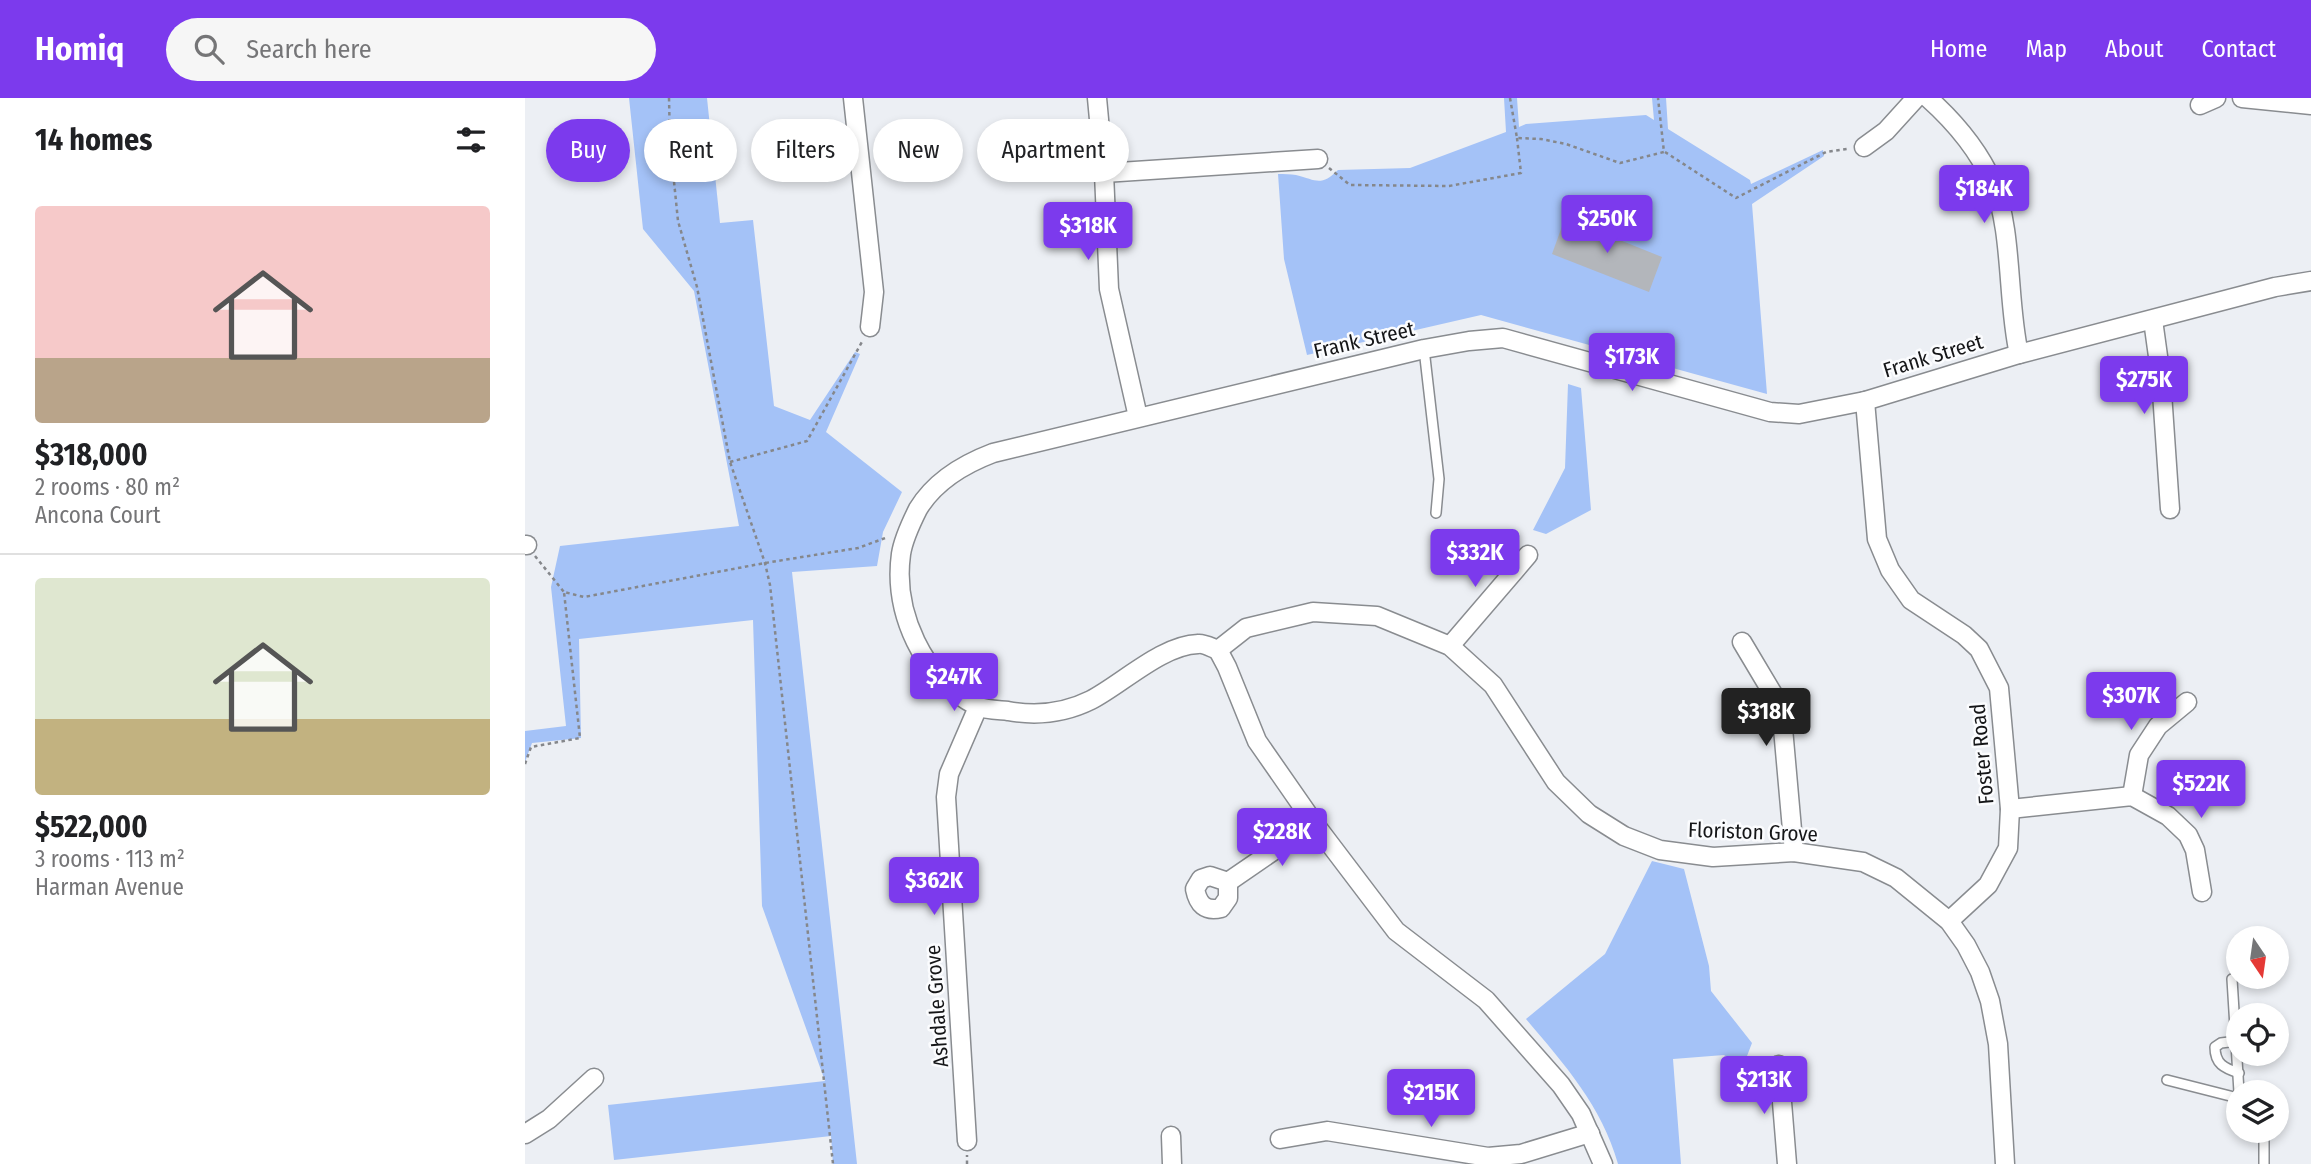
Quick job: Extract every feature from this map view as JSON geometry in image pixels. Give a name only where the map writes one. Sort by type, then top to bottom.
[{"type":"street","points":[[853,98],[874,292],[870,327]]},
{"type":"street","points":[[1097,98],[1099,119]]},
{"type":"street","points":[[1864,147],[1886,131],[1916,98]]},
{"type":"street","points":[[1928,98],[1953,120],[1971,143],[1994,185],[2003,224],[2019,354]]},
{"type":"street","points":[[2242,98],[2311,105]]},
{"type":"street","points":[[1129,171],[1318,159]]},
{"type":"street","points":[[1104,182],[1109,289],[1138,417]]},
{"type":"street","name":"Frank Street","points":[[1218,650],[1200,643],[1183,647],[1147,663],[1090,700],[1059,712],[1028,715],[978,707],[940,679],[916,645],[901,596],[901,553],[919,509],[940,484],[974,460],[1138,417],[1424,349],[1503,338],[1770,412],[1798,414],[1865,401],[2019,354],[2275,287],[2311,281]]},
{"type":"street","points":[[2153,320],[2161,378],[2170,509]]},
{"type":"street","name":"Foster Road","points":[[1865,401],[1877,539],[1890,570],[1911,600],[1964,635],[1979,649],[1999,688],[2010,809],[2008,848],[1988,885],[1949,921]]},
{"type":"street","points":[[1450,646],[1528,555]]},
{"type":"street","name":"Floriston Grove","points":[[1218,650],[1246,628],[1313,612],[1377,616],[1450,646],[1493,685],[1556,782],[1589,814],[1624,836],[1660,850],[1713,857],[1794,852],[1863,862],[1896,878],[1949,921],[1980,972],[1990,1001],[1998,1044],[2005,1164]]},
{"type":"street","points":[[1742,642],[1773,694],[1782,717],[1794,852]]},
{"type":"street","points":[[1218,650],[1258,741],[1314,823],[1396,931],[1486,1000],[1561,1085],[1581,1114],[1603,1164]]},
{"type":"street","points":[[2132,796],[2139,755],[2158,726],[2187,702]]},
{"type":"street","name":"Ashdale Grove","points":[[967,1141],[946,797],[949,774],[978,707]]},
{"type":"street","points":[[2010,809],[2132,796],[2168,816],[2188,835],[2195,850],[2202,892]]},
{"type":"street","points":[[1229,882],[1314,823]]},
{"type":"street","points":[[1779,1065],[1787,1164]]},
{"type":"street","points":[[525,1135],[549,1119],[594,1077]]},
{"type":"street","points":[[1280,1139],[1327,1130],[1488,1157],[1521,1154],[1590,1133]]},
{"type":"street","points":[[1171,1136],[1173,1164]]},
{"type":"lane","points":[[1424,349],[1439,479],[1436,513]]},
{"type":"lane","points":[[2226,1042],[2215,1047],[2215,1057],[2224,1068],[2239,1073]]},
{"type":"lane","points":[[2239,1066],[2239,1080]]},
{"type":"lane","points":[[2167,1080],[2226,1095]]},
{"type":"lane","points":[[2263,1164],[2264,1143]]},
{"type":"path","points":[[669,98],[670,142],[678,221],[697,287],[730,461],[765,563],[769,585],[833,1164]]},
{"type":"path","points":[[1318,159],[1350,185],[1449,186],[1521,173],[1510,98]]},
{"type":"path","points":[[1658,98],[1664,152]]},
{"type":"path","points":[[1517,138],[1566,144],[1621,163],[1664,152],[1736,198],[1826,152],[1864,147]]},
{"type":"path","points":[[730,461],[807,441],[870,327]]},
{"type":"path","points":[[564,592],[584,597],[858,548],[911,528]]},
{"type":"path","points":[[525,764],[531,747],[580,738],[564,592],[526,545]]},
{"type":"shaded area","points":[[629,98],[707,98],[709,119],[644,119],[644,182],[716,182],[720,223],[753,220],[774,406],[810,420],[855,352],[860,354],[826,432],[902,492],[883,532],[877,566],[792,572],[857,1164],[833,1164],[831,1136],[614,1160],[608,1105],[825,1081],[762,906],[753,620],[579,639],[581,738],[532,743],[525,762],[525,731],[566,726],[551,587],[560,546],[739,526],[694,291],[643,229]]},
{"type":"shaded area","points":[[1504,98],[1517,98],[1519,127],[1526,124],[1646,115],[1654,120],[1652,98],[1666,98],[1668,129],[1750,180],[1751,184],[1823,150],[1824,156],[1752,204],[1767,394],[1481,315],[1307,355],[1284,259],[1278,174],[1296,175],[1318,181],[1327,179],[1338,170],[1410,168],[1506,132]]},
{"type":"shaded area","points":[[1568,384],[1581,388],[1591,510],[1546,534],[1533,530],[1565,468]]},
{"type":"shaded area","points":[[1652,861],[1684,869],[1709,966],[1711,991],[1752,1043],[1747,1056],[1748,1070],[1724,1055],[1673,1059],[1681,1164],[1618,1164],[1592,1104],[1568,1069],[1526,1019],[1605,954]]},
{"type":"building","points":[[1565,218],[1662,257],[1649,292],[1552,254]]}]
